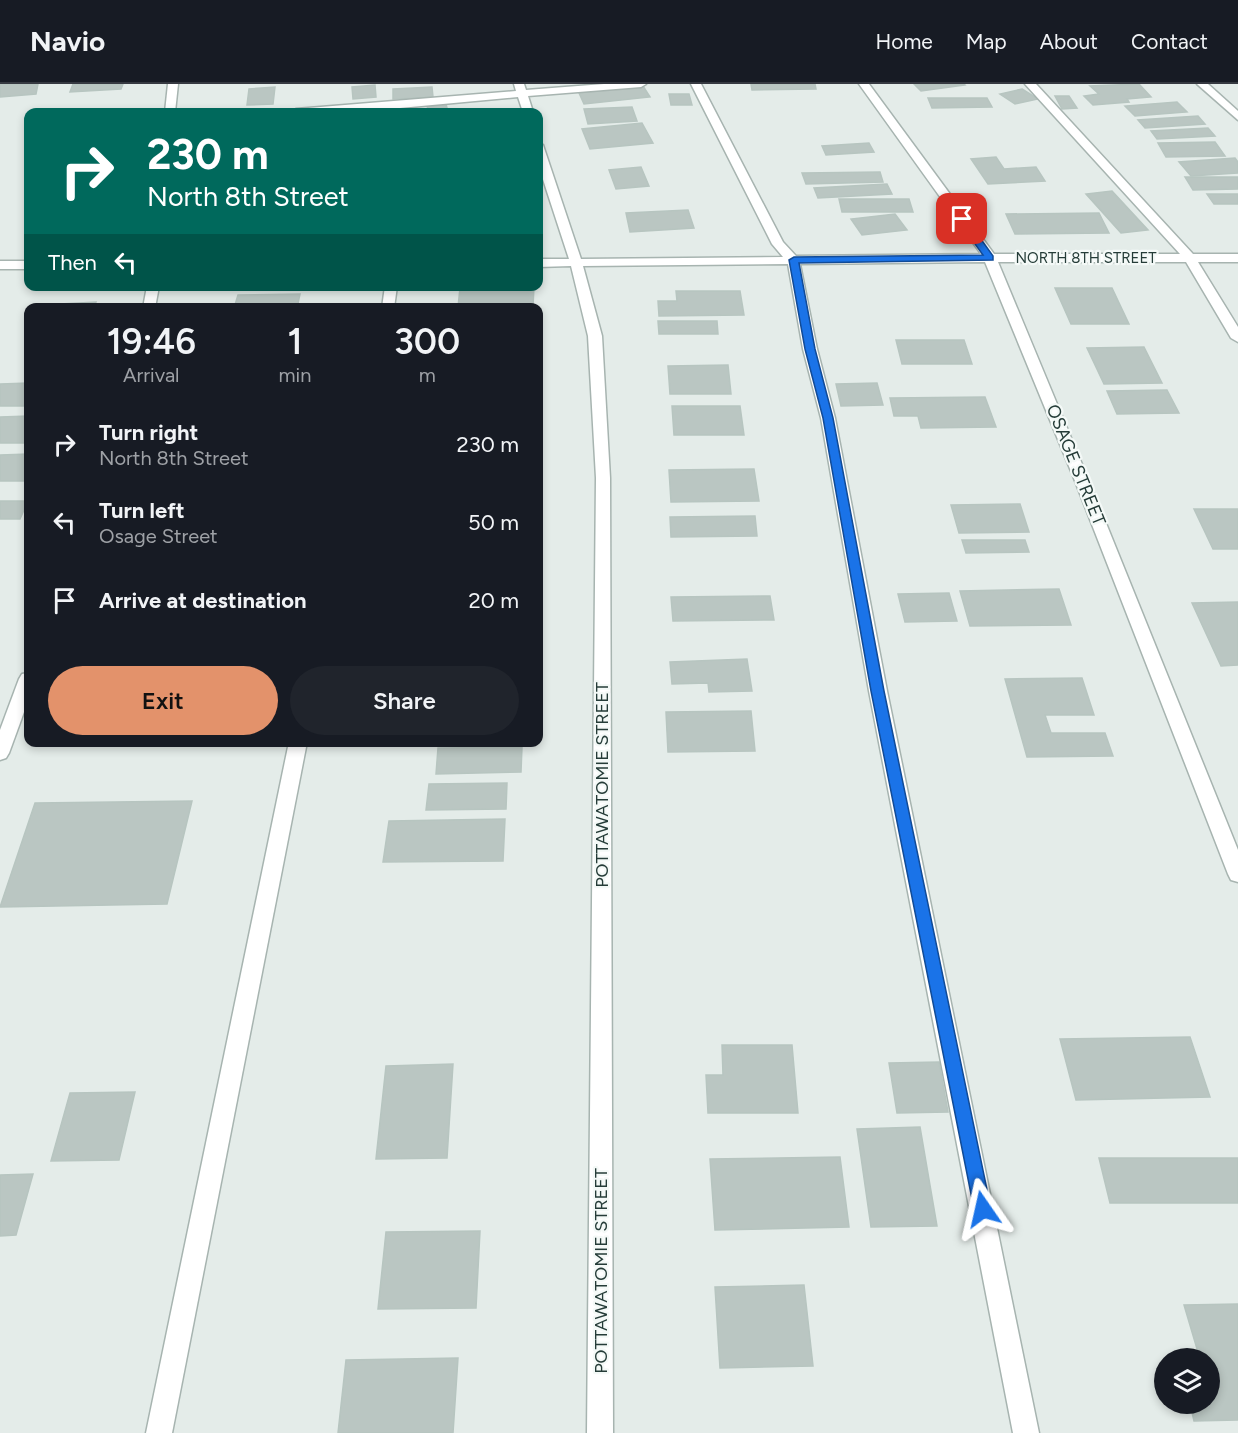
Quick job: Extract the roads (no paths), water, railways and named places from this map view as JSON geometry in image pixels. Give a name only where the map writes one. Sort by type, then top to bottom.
[{"type":"street","points":[[170,108],[173,84]]},
{"type":"street","points":[[367,108],[521,88],[641,84]]},
{"type":"street","points":[[696,84],[778,243],[794,260],[810,349],[828,418],[878,691],[1026,1433]]},
{"type":"street","name":"OSAGE STREET","points":[[864,84],[990,258],[1078,471],[1238,874]]},
{"type":"street","points":[[1030,84],[1190,258],[1238,338]]},
{"type":"street","points":[[1202,84],[1238,117]]},
{"type":"street","points":[[521,88],[527,108]]},
{"type":"street","name":"POTTAWATOMIE STREET","points":[[543,160],[576,263],[595,336],[603,478],[600,1433]]},
{"type":"street","name":"NORTH 8TH STREET","points":[[543,263],[1238,258]]},
{"type":"street","points":[[0,265],[24,265]]},
{"type":"street","points":[[0,753],[24,690]]},
{"type":"street","points":[[159,1433],[297,747]]}]
